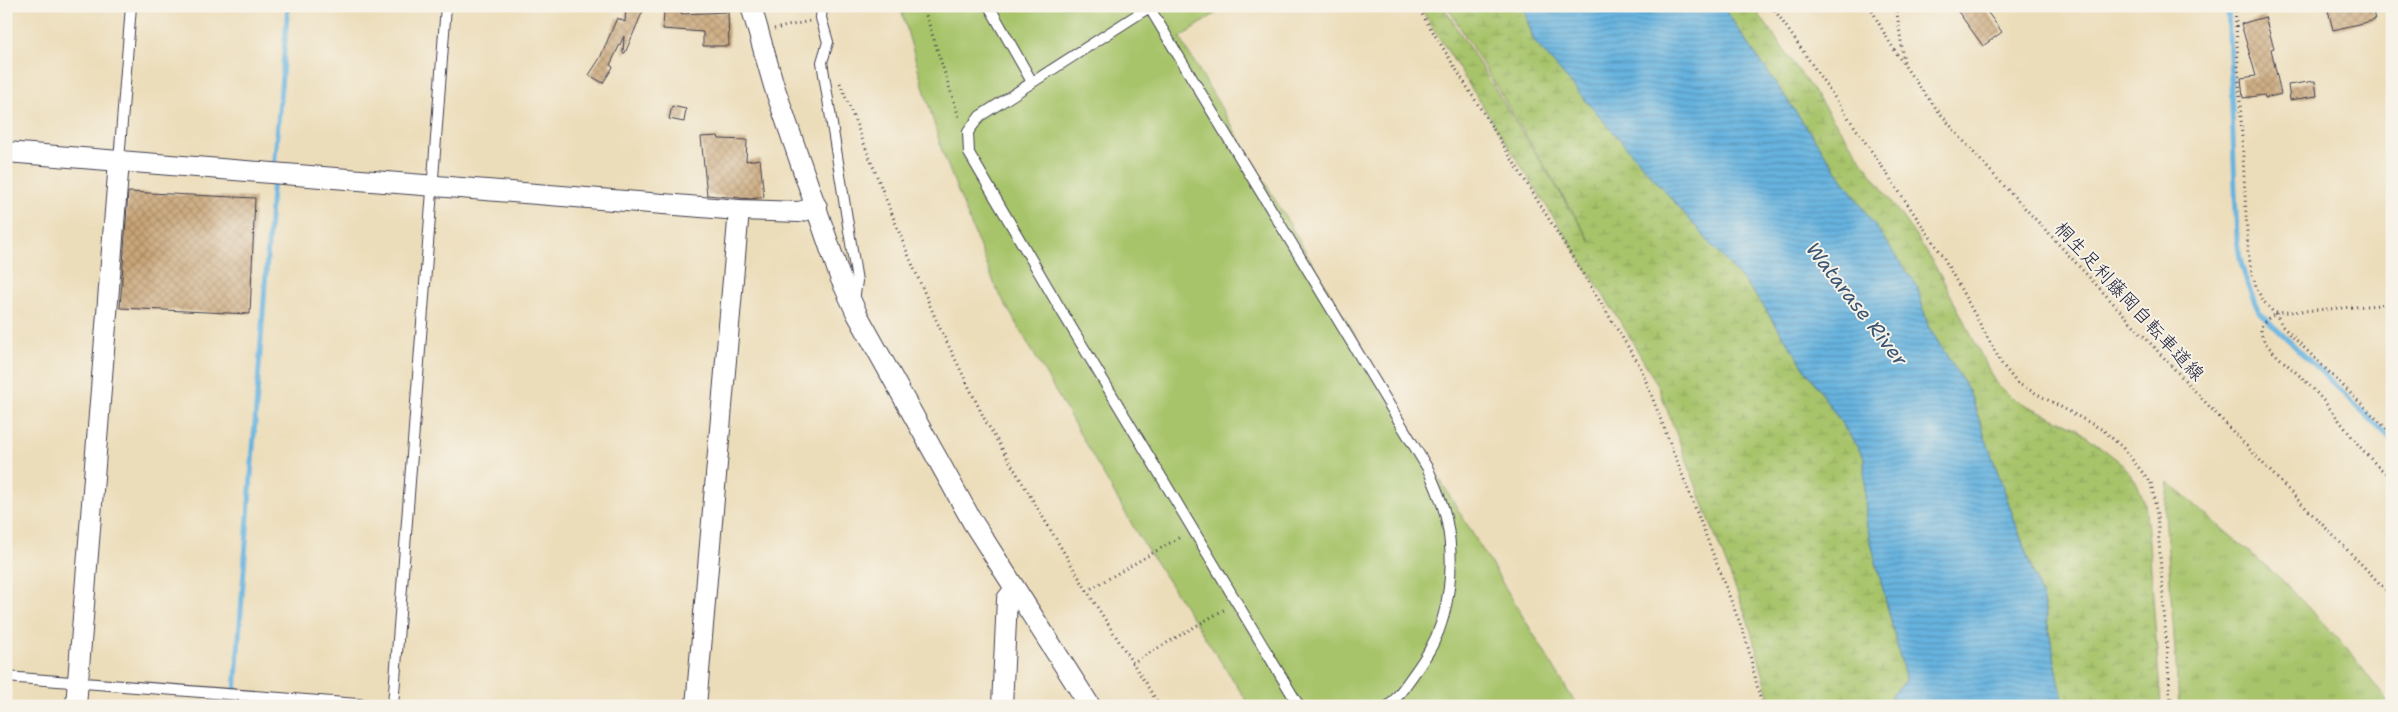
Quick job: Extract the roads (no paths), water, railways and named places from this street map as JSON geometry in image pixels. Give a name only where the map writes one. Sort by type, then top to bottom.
[{"type":"street","points":[[751,6],[774,86],[840,277],[854,306],[972,521],[1090,706]]},
{"type":"street","points":[[6,152],[739,210],[800,212],[817,207]]},
{"type":"street","points":[[76,706],[119,161]]},
{"type":"street","points":[[696,706],[739,210]]},
{"type":"street","points":[[1002,706],[1007,599],[1015,589]]},
{"type":"lane","points":[[119,161],[131,6]]},
{"type":"lane","points":[[393,706],[446,6]]},
{"type":"lane","points":[[822,6],[821,18],[828,42],[822,62],[857,281],[854,306]]},
{"type":"lane","points":[[989,6],[1032,82]]},
{"type":"lane","points":[[1299,706],[969,153],[968,132],[980,116],[1150,7],[1428,468],[1439,497],[1447,523],[1450,557],[1448,592],[1441,624],[1430,649],[1394,701],[1388,706]]},
{"type":"lane","points":[[6,677],[384,706]]},
{"type":"water","name":"Watarase River","points":[[1523,6],[1722,6],[1917,286],[1928,326],[1969,391],[2043,601],[2064,706],[1891,706],[1891,695],[1906,681],[1866,522],[1864,457],[1758,298],[1534,41]]},
{"type":"waterway","points":[[274,169],[288,6]]},
{"type":"waterway","points":[[2228,6],[2237,240],[2242,268],[2248,286],[2259,312],[2392,440]]},
{"type":"waterway","points":[[234,706],[273,178]]}]
